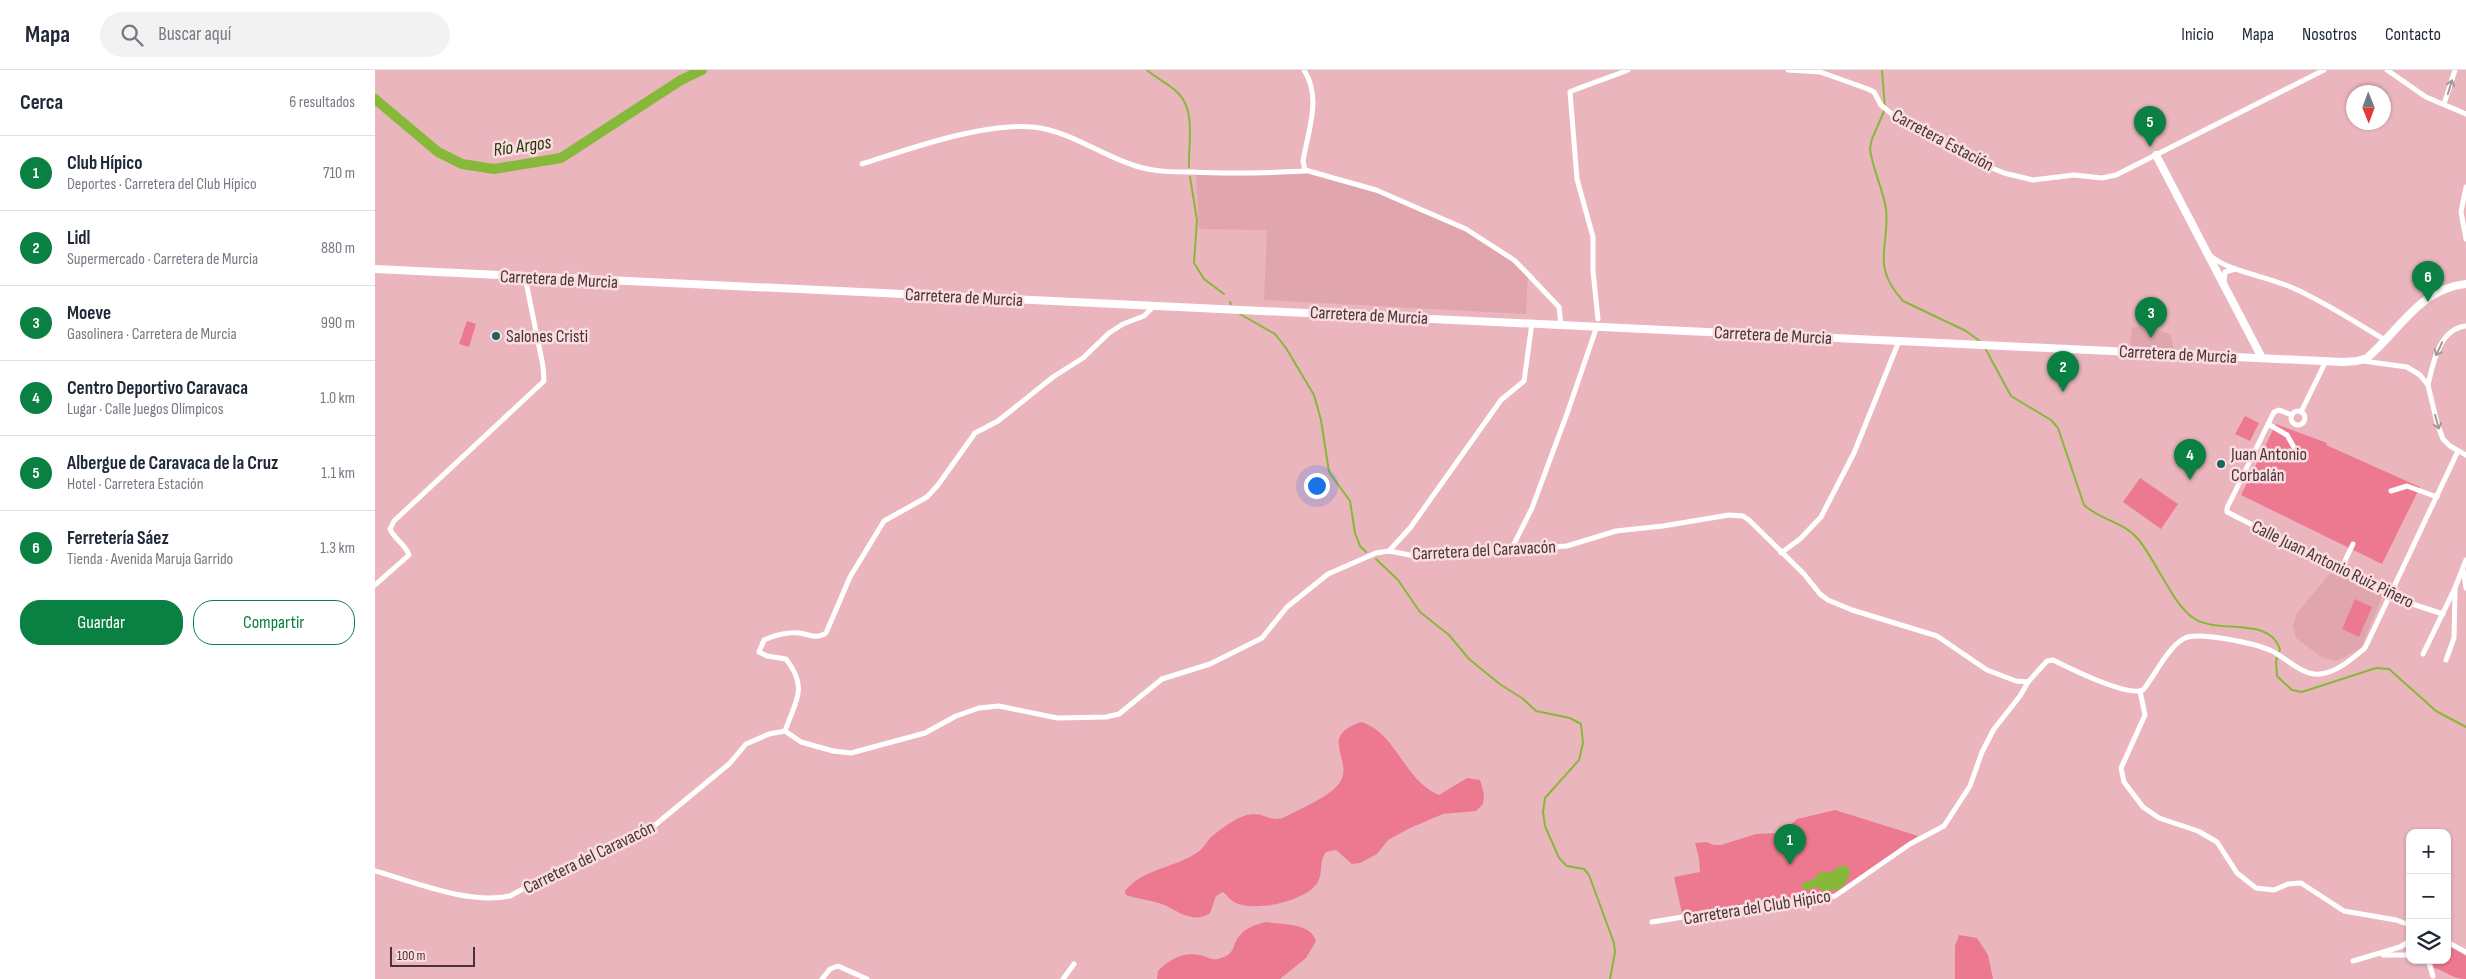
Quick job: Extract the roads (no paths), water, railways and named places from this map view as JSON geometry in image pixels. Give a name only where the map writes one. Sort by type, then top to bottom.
[{"type":"main road","points":[[2157,155],[2262,358]]},
{"type":"main road","name":"Carretera de Murcia","points":[[375,269],[1532,323],[1597,322],[1981,346],[2360,361]]},
{"type":"main road","points":[[2360,361],[2374,351],[2411,312],[2434,293],[2450,286],[2466,284]]},
{"type":"street","points":[[1304,70],[1312,84],[1314,95],[1303,161],[1307,171]]},
{"type":"street","points":[[1512,548],[1532,508],[1569,411],[1597,322],[1593,271],[1593,237],[1577,179],[1570,92],[1573,89],[1595,84],[1629,70]]},
{"type":"street","name":"Carretera Estación","points":[[1788,70],[1821,72],[1868,89],[1874,92],[1885,109],[1919,125],[1949,148],[1973,161],[2020,178],[2033,180],[2074,175],[2095,178],[2109,177],[2157,155],[2324,70]]},
{"type":"street","points":[[2387,70],[2420,93],[2466,114]]},
{"type":"street","points":[[2445,104],[2455,70]]},
{"type":"street","points":[[862,164],[946,138],[1007,128],[1034,127],[1072,138],[1120,161],[1160,171],[1232,174],[1307,171],[1365,186],[1465,229],[1514,260],[1559,307],[1561,324]]},
{"type":"street","points":[[2466,187],[2461,214],[2466,239]]},
{"type":"street","points":[[2461,214],[2466,207]]},
{"type":"street","points":[[2205,250],[2221,264],[2295,288],[2385,340]]},
{"type":"street","points":[[2224,286],[2225,272],[2240,270]]},
{"type":"street","points":[[375,585],[409,555],[406,547],[393,536],[390,529],[394,521],[544,381],[543,366],[525,277]]},
{"type":"street","points":[[785,731],[798,699],[800,687],[786,659],[767,656],[759,652],[764,640],[799,633],[815,637],[826,633],[850,577],[884,521],[927,497],[938,485],[975,433],[998,421],[1053,377],[1083,358],[1109,334],[1123,324],[1144,316],[1154,306]]},
{"type":"street","points":[[1389,551],[1410,528],[1501,400],[1524,381],[1532,323]]},
{"type":"street","points":[[2428,385],[2441,344],[2453,331],[2466,326]]},
{"type":"street","points":[[1781,553],[1804,535],[1821,517],[1854,453],[1899,341]]},
{"type":"street","points":[[2374,351],[2374,358],[2379,362]]},
{"type":"street","points":[[2301,412],[2326,361]]},
{"type":"street","points":[[2360,361],[2379,362],[2412,369],[2428,385],[2441,436],[2450,446],[2466,455]]},
{"type":"street","points":[[2295,449],[2287,435],[2268,424],[2277,410],[2292,415],[2296,412],[2301,412]]},
{"type":"street","points":[[2292,415],[2294,423],[2301,424],[2305,417],[2301,412]]},
{"type":"street","name":"Calle Juan Antonio Ruiz Piñero","points":[[2268,424],[2226,510],[2390,594],[2443,614]]},
{"type":"street","points":[[2406,924],[2396,920],[2344,911],[2301,883],[2288,884],[2274,890],[2256,888],[2237,873],[2217,842],[2198,831],[2159,818],[2143,807],[2124,782],[2121,768],[2145,716],[2139,691],[2146,686],[2178,643],[2193,635],[2258,646],[2313,674],[2329,672],[2365,648],[2458,451]]},
{"type":"street","points":[[2391,491],[2413,486],[2437,497]]},
{"type":"street","name":"Carretera del Caravacón","points":[[375,871],[454,893],[499,898],[509,896],[569,864],[617,846],[649,830],[724,768],[746,744],[774,732],[785,731],[801,742],[833,751],[851,753],[925,733],[956,716],[979,708],[999,706],[1057,718],[1112,716],[1124,711],[1162,679],[1210,664],[1262,638],[1287,607],[1328,574],[1376,553],[1389,551],[1415,556],[1491,552],[1512,548],[1567,546],[1616,531],[1663,526],[1729,514],[1743,516],[1804,574],[1820,594],[1828,600],[1853,610],[1937,636],[1992,673],[2016,681],[2028,682]]},
{"type":"street","points":[[2341,569],[2353,544]]},
{"type":"street","points":[[2423,654],[2455,588],[2466,560]]},
{"type":"street","points":[[2463,570],[2466,588]]},
{"type":"street","points":[[2446,660],[2454,638],[2455,588]]},
{"type":"street","name":"Carretera del Club Hípico","points":[[1652,922],[1756,905],[1808,901],[1835,896],[1910,844],[1946,824],[1970,786],[1982,752],[1994,729],[2044,662],[2049,660],[2123,689],[2139,691]]},
{"type":"street","points":[[2353,961],[2400,947],[2406,943]]},
{"type":"street","points":[[2451,944],[2466,952]]},
{"type":"street","points":[[2374,955],[2406,955]]},
{"type":"street","points":[[1063,979],[1074,964]]},
{"type":"street","points":[[2429,964],[2433,976]]},
{"type":"street","points":[[822,979],[830,969],[838,966],[867,979]]},
{"type":"waterway","name":"Río Argos","points":[[375,99],[438,152],[462,164],[494,169],[561,158],[681,80],[702,70]]},
{"type":"waterway","points":[[1147,70],[1175,90],[1184,101],[1188,110],[1190,129],[1189,167]]},
{"type":"waterway","points":[[1882,70],[1885,109],[1870,148],[1886,209],[1884,266],[1887,277],[1903,301],[1966,331],[1981,342]]},
{"type":"waterway","points":[[1190,177],[1197,220],[1194,263],[1204,279],[1224,294]]},
{"type":"waterway","points":[[1240,314],[1275,334],[1286,348],[1314,395],[1321,420],[1329,472],[1350,501],[1355,533],[1360,546],[1366,552]]},
{"type":"waterway","points":[[1985,348],[2011,396],[2051,420],[2058,428],[2084,505],[2126,529],[2138,539],[2172,594],[2187,613],[2205,623],[2242,627],[2265,632],[2274,639],[2280,649],[2276,661],[2277,676],[2292,690],[2302,692],[2376,668],[2389,669],[2436,711],[2466,727]]},
{"type":"waterway","points":[[1376,559],[1398,580],[1420,612],[1449,635],[1469,659],[1501,685],[1522,698],[1536,711],[1570,718],[1581,724],[1583,743],[1579,760],[1545,798],[1543,812],[1545,826],[1559,858],[1567,866],[1584,869],[1589,875],[1614,943],[1615,952],[1610,979]]},
{"type":"place","name":"Albergue de Caravaca de la Cruz","points":[[2150,147]]},
{"type":"place","name":"Ferretería Sáez","points":[[2428,302]]},
{"type":"place","name":"Salones Cristi","points":[[496,336]]},
{"type":"place","name":"Moeve","points":[[2151,338]]},
{"type":"place","name":"Lidl","points":[[2063,392]]},
{"type":"place","name":"Juan Antonio Corbalán","points":[[2221,464]]},
{"type":"place","name":"Centro Deportivo Caravaca","points":[[2190,480]]},
{"type":"place","name":"Club Hípico","points":[[1790,865]]}]
